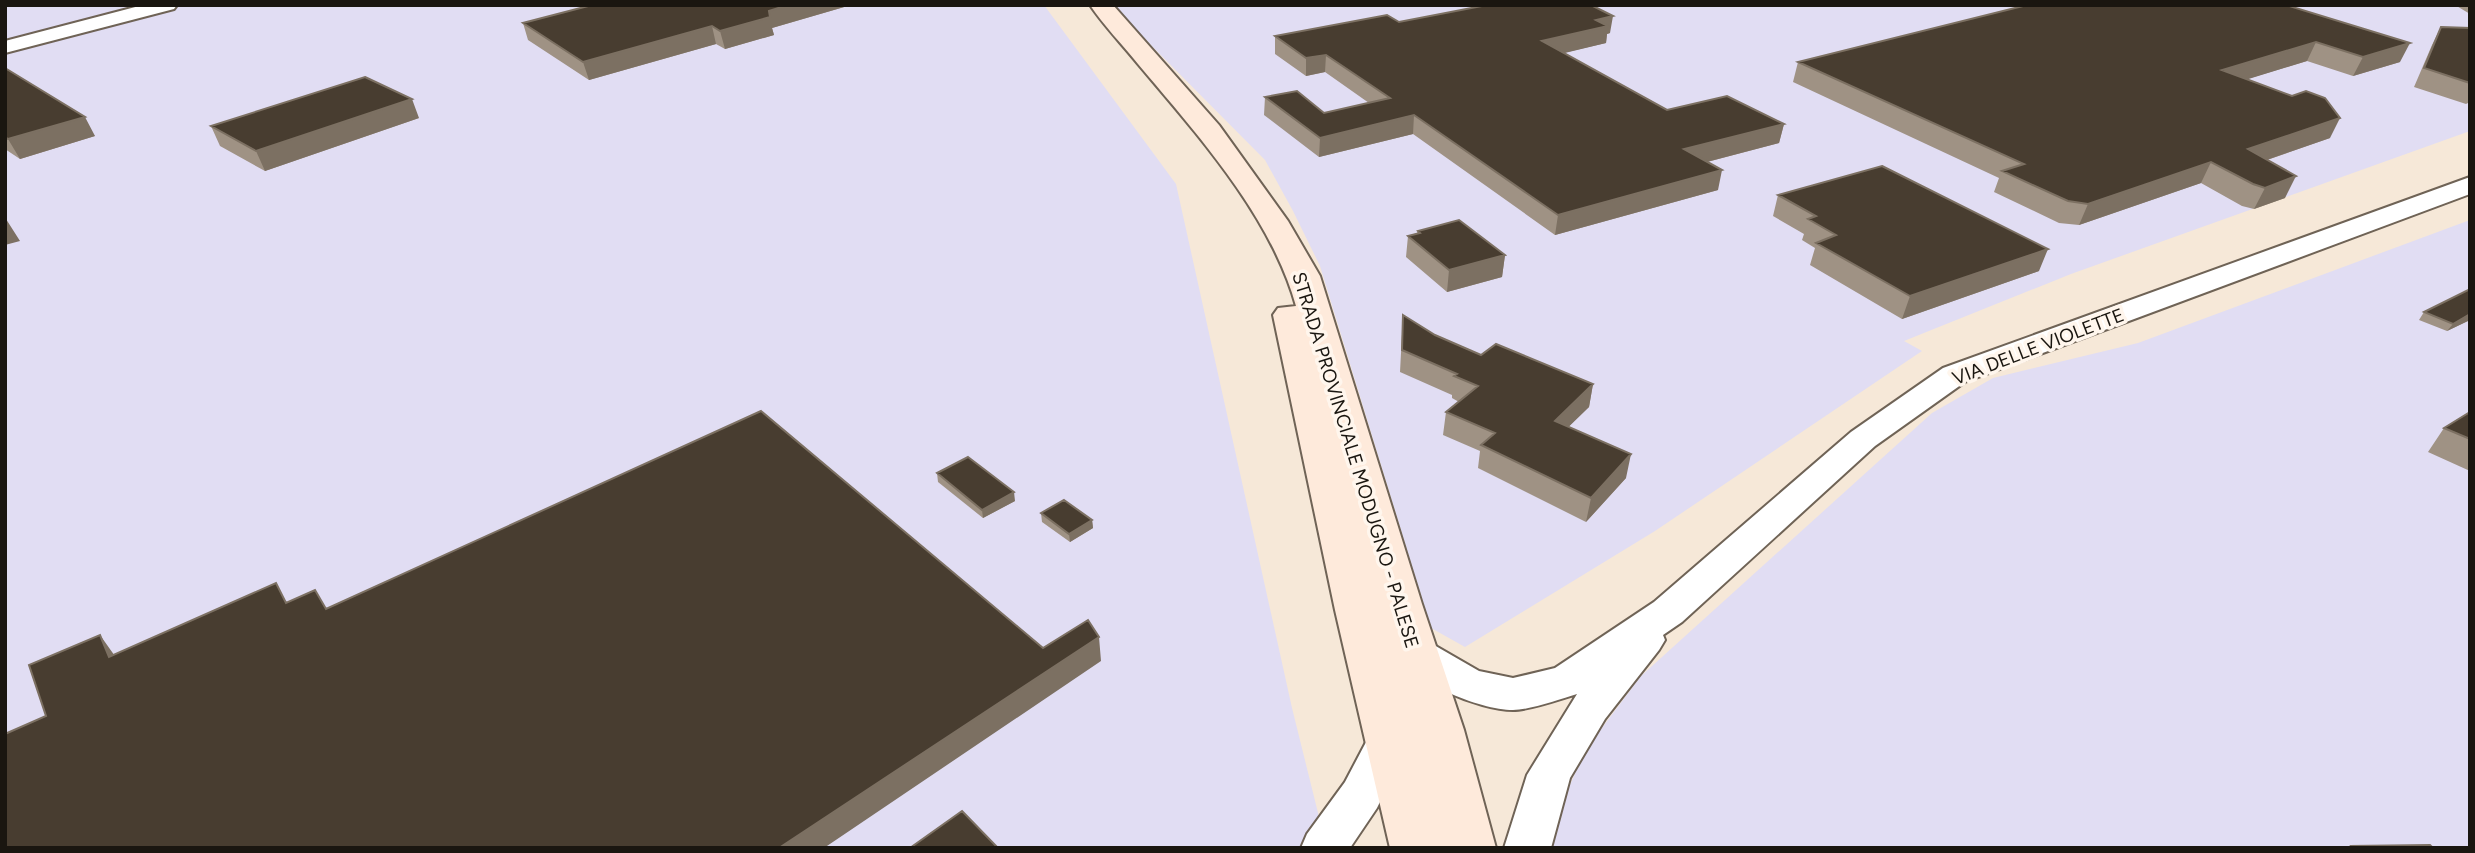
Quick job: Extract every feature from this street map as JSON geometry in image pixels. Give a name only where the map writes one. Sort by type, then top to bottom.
[{"type":"main road","name":"STRADA PROVINCIALE MODUGNO - PALESE","points":[[1077,5],[1191,133],[1252,223],[1282,278],[1389,739],[1417,848]]},
{"type":"main road","name":"STRADA PROVINCIALE MODUGNO - PALESE","points":[[1101,5],[1209,131],[1273,220],[1304,276],[1438,730],[1469,848]]},
{"type":"street","points":[[5,47],[167,5]]},
{"type":"street","name":"VIA DELLE VIOLETTE","points":[[1668,612],[1863,439],[1954,375],[2463,191]]},
{"type":"street","points":[[1413,652],[1469,685],[1513,694],[1566,681],[1668,612]]},
{"type":"street","points":[[1527,848],[1549,775],[1590,707],[1668,612]]},
{"type":"street","points":[[1324,848],[1361,795],[1389,739]]},
{"type":"shaded area","points":[[5,5],[1044,5],[1176,184],[1292,708],[1324,837],[1313,848],[5,848]]},
{"type":"shaded area","points":[[1111,5],[2470,5],[2470,131],[2071,274],[1904,341],[1922,351],[1655,531],[1465,647],[1431,628],[1320,266],[1265,160]]},
{"type":"shaded area","points":[[2470,220],[2470,848],[1547,848],[1555,818],[1586,749],[1641,676],[1932,413],[1993,378],[2138,343]]},
{"type":"building","points":[[592,5],[788,5],[769,11],[770,17],[720,31],[712,26],[583,62],[523,23]]},
{"type":"building","points":[[1487,5],[1591,5],[1613,16],[1596,20],[1608,26],[1542,41],[1667,110],[1727,96],[1784,124],[1684,149],[1722,170],[1558,215],[1414,115],[1320,138],[1265,97],[1297,91],[1324,113],[1390,98],[1326,55],[1306,58],[1275,36],[1387,15],[1399,22]]},
{"type":"building","points":[[2027,5],[2286,5],[2410,43],[2363,57],[2316,42],[2222,70],[2292,96],[2306,91],[2325,98],[2340,118],[2248,149],[2296,176],[2265,188],[2211,162],[2088,204],[2068,201],[2002,171],[2024,164],[1798,62]]},
{"type":"building","points":[[2441,27],[2470,28],[2470,83],[2424,68]]},
{"type":"building","points":[[5,68],[85,117],[8,139],[5,137]]},
{"type":"building","points":[[365,77],[412,99],[256,151],[211,126]]},
{"type":"building","points":[[1882,166],[2048,249],[1910,296],[1816,243],[1836,235],[1808,219],[1816,216],[1778,195]]},
{"type":"building","points":[[1459,220],[1505,255],[1449,270],[1408,236]]},
{"type":"building","points":[[2470,289],[2470,314],[2453,324],[2424,312]]},
{"type":"building","points":[[1403,315],[1435,335],[1481,355],[1496,344],[1593,384],[1555,421],[1631,454],[1591,498],[1481,445],[1495,433],[1446,412],[1478,386],[1402,350]]},
{"type":"building","points":[[761,411],[1043,648],[1088,620],[1099,637],[779,848],[5,848],[5,734],[46,716],[29,665],[100,635],[109,657],[276,583],[286,603],[315,590],[326,609]]},
{"type":"building","points":[[2470,412],[2470,439],[2444,428]]},
{"type":"building","points":[[968,457],[1014,492],[982,510],[937,473]]},
{"type":"building","points":[[1064,500],[1092,520],[1069,534],[1041,513]]},
{"type":"building","points":[[962,811],[998,848],[910,848]]},
{"type":"building","points":[[2430,845],[2433,848],[2351,846]]}]
